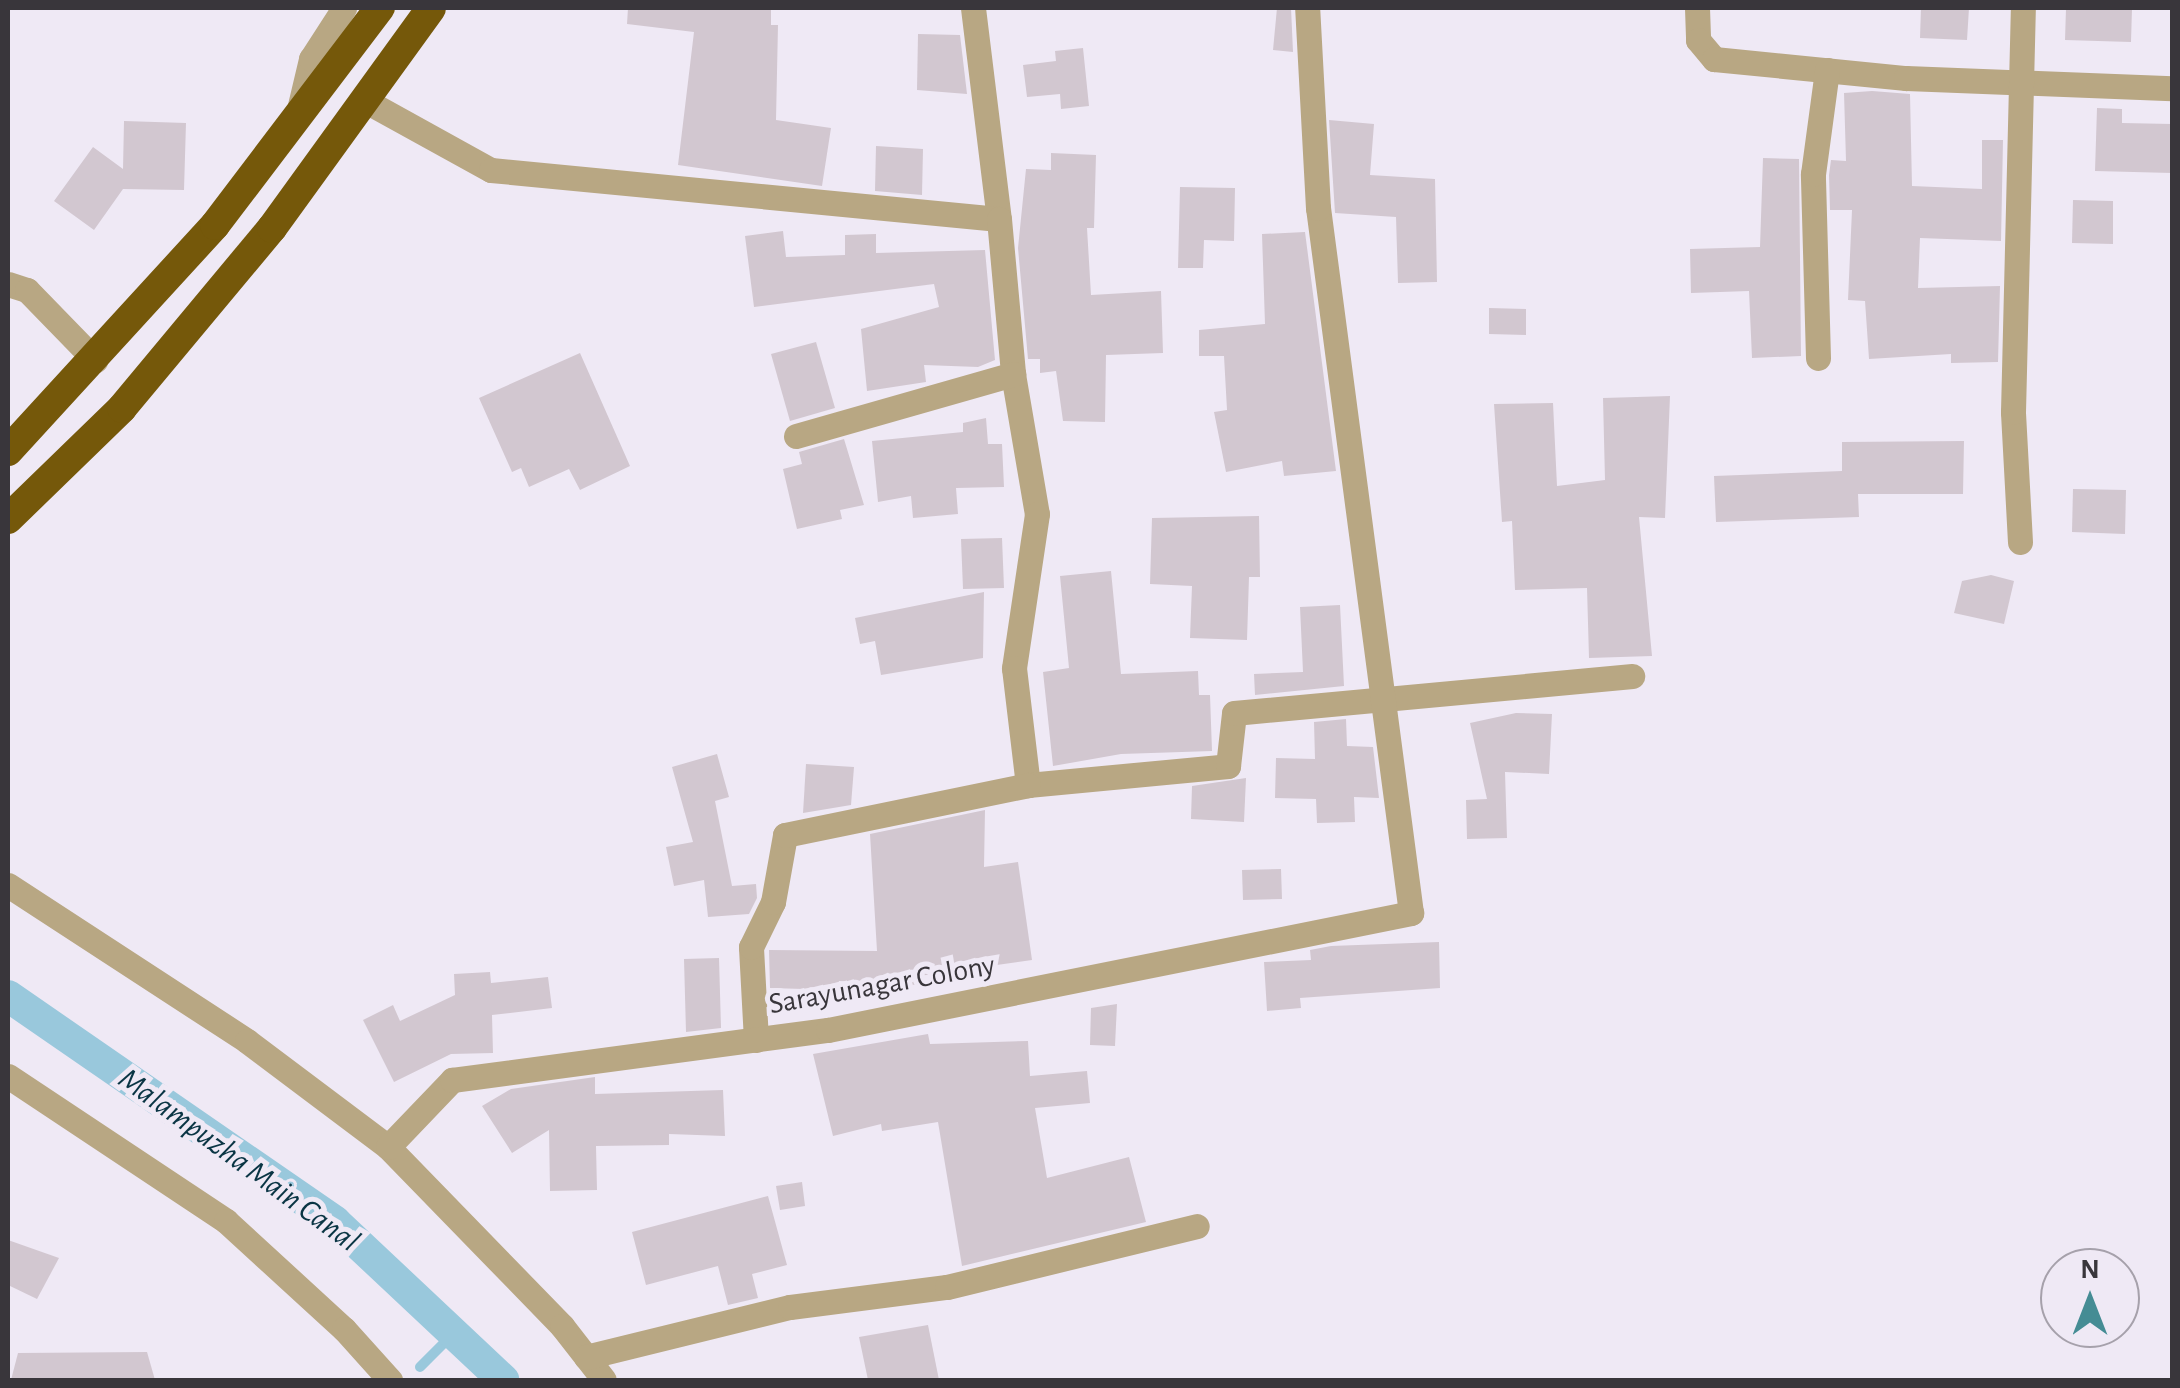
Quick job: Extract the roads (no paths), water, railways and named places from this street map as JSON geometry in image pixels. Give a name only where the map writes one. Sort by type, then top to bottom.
[{"type":"highway","points":[[8,450],[95,360],[296,124],[380,8]]},
{"type":"highway","points":[[8,519],[122,408],[272,228],[431,8]]},
{"type":"street","points":[[296,124],[311,59],[344,8]]},
{"type":"street","points":[[973,8],[1013,374],[1037,514],[1014,668],[1028,785]]},
{"type":"street","points":[[1307,8],[1318,208],[1380,701]]},
{"type":"street","points":[[1697,8],[1698,40],[1714,59],[1827,70],[2172,88]]},
{"type":"street","points":[[2020,542],[2013,412],[2018,82],[2023,8]]},
{"type":"street","points":[[1818,358],[1813,174],[1827,70]]},
{"type":"street","points":[[364,100],[491,170],[999,219]]},
{"type":"street","points":[[8,284],[27,290],[95,360]]},
{"type":"street","points":[[796,436],[1013,374]]},
{"type":"street","points":[[756,1040],[751,946],[773,902],[784,835],[1028,785],[1228,766],[1234,713],[1632,676]]},
{"type":"street","name":"Sarayunagar Colony","points":[[388,1147],[452,1080],[756,1040],[977,1002],[1410,913],[1380,701]]},
{"type":"street","points":[[8,885],[247,1041],[388,1147],[604,1380]]},
{"type":"street","points":[[8,1076],[226,1221],[344,1329],[390,1380]]},
{"type":"street","points":[[586,1357],[790,1306],[947,1287],[1198,1226]]},
{"type":"waterway","name":"Malampuzha Main Canal","points":[[8,996],[335,1222],[503,1380]]},
{"type":"waterway","points":[[420,1367],[453,1334]]}]
